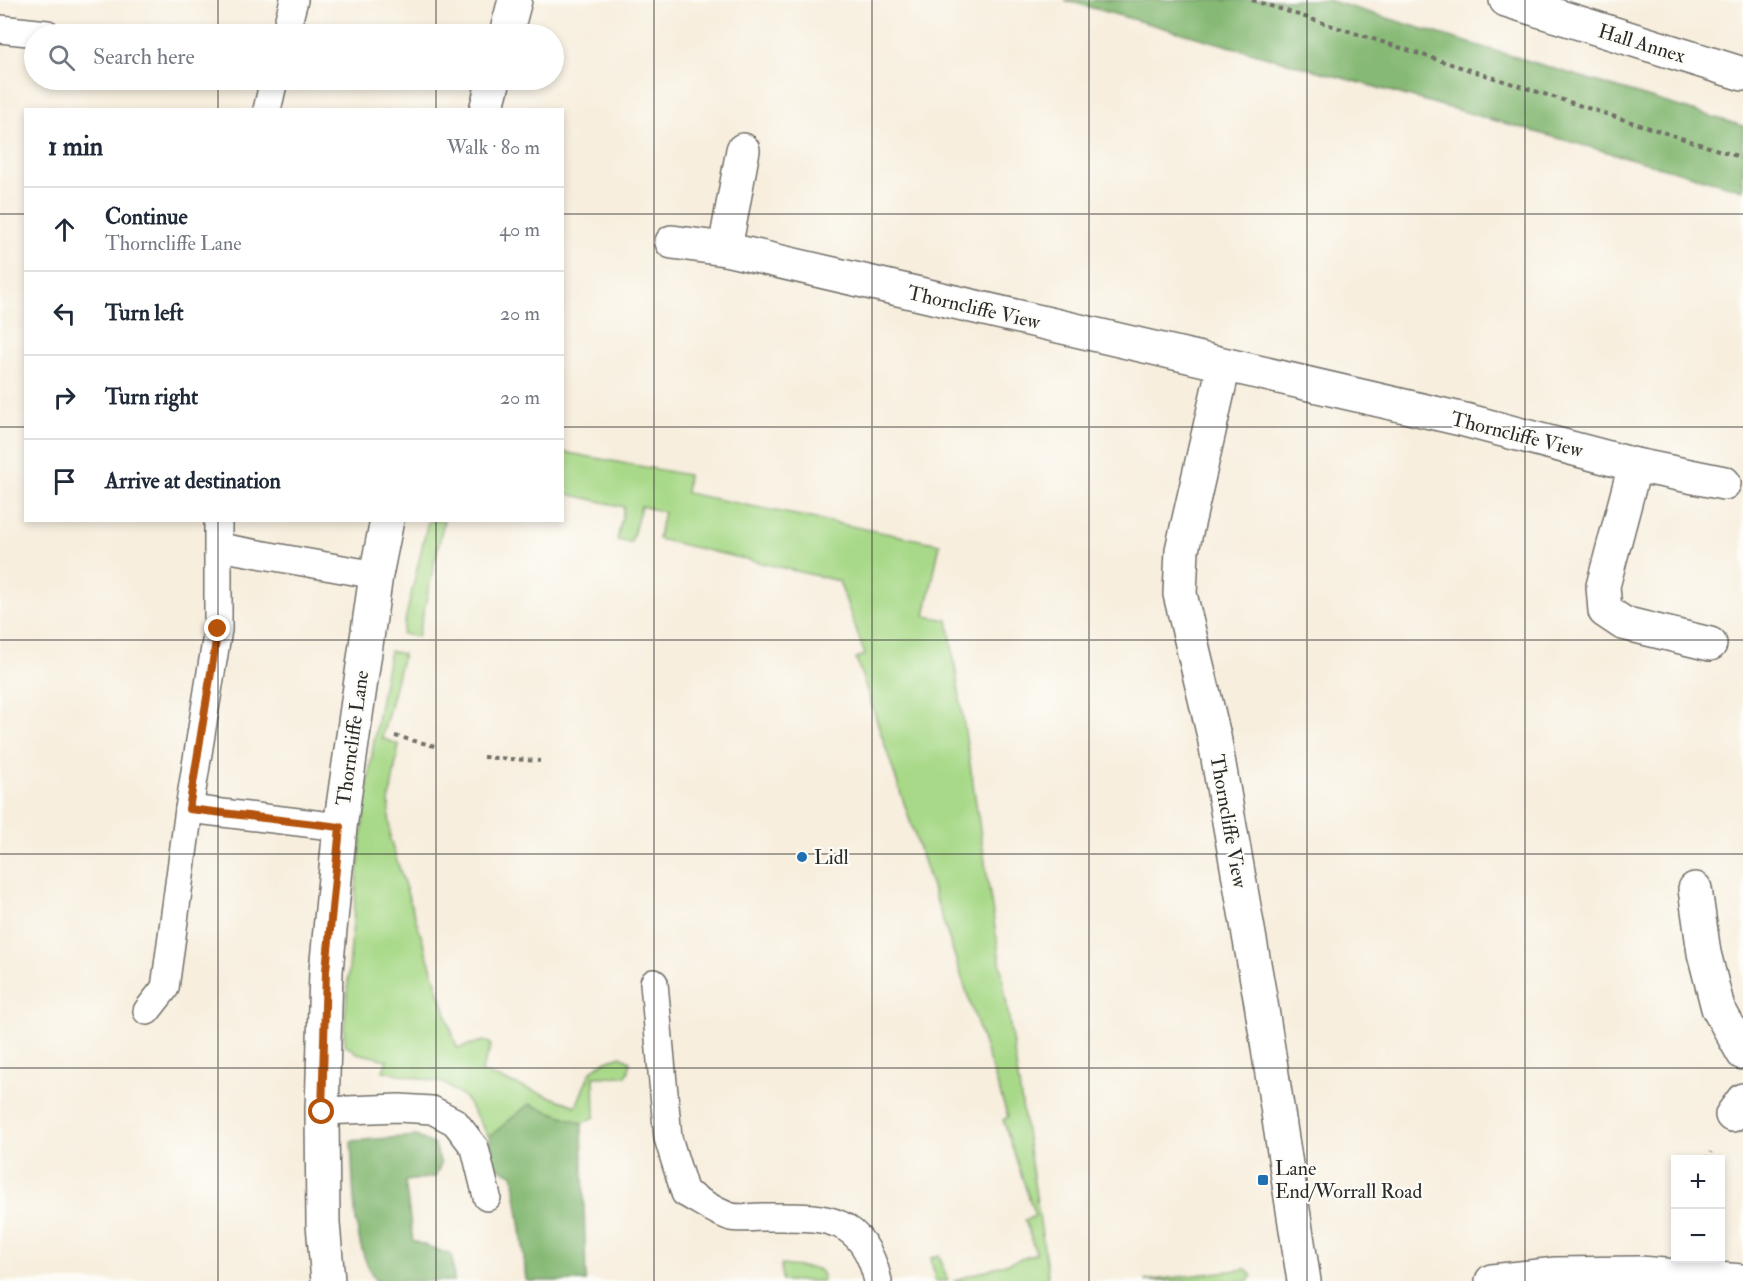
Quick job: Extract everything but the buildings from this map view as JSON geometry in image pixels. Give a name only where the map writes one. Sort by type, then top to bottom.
[{"type":"street","points":[[509,24],[515,0]]},
{"type":"street","name":"Hall Annex","points":[[1506,0],[1743,74]]},
{"type":"street","points":[[725,249],[743,150]]},
{"type":"street","name":"Thorncliffe View","points":[[672,242],[725,249],[1465,420],[1635,465],[1724,483]]},
{"type":"street","name":"Thorncliffe View","points":[[1224,365],[1182,550],[1180,594],[1214,736],[1263,1015],[1304,1281]]},
{"type":"street","points":[[1635,465],[1603,586],[1605,611],[1623,623],[1710,644]]},
{"type":"street","name":"Thorncliffe Lane","points":[[328,1281],[323,1224],[322,1112],[326,971],[340,827],[376,575],[387,522]]},
{"type":"street","points":[[1695,890],[1704,953],[1718,1008],[1743,1053]]},
{"type":"street","points":[[1492,1281],[1556,1274],[1742,1281]]},
{"type":"lane","points":[[288,24],[294,0]]},
{"type":"lane","points":[[0,29],[24,32]]},
{"type":"lane","points":[[267,108],[272,90]]},
{"type":"lane","points":[[147,1011],[165,988],[189,809],[218,629],[218,534],[376,575]]},
{"type":"lane","points":[[189,809],[340,827]]},
{"type":"lane","points":[[654,983],[668,1138],[685,1193],[731,1217],[823,1219],[840,1223],[855,1233],[869,1255],[878,1281]]},
{"type":"lane","points":[[322,1112],[399,1108],[432,1110],[455,1122],[475,1148],[487,1197]]},
{"type":"path","points":[[1252,0],[1743,158]]},
{"type":"path","points":[[483,757],[540,761]]},
{"type":"green space","points":[[1064,0],[1328,0],[1743,126],[1743,190]]},
{"type":"green space","points":[[564,452],[688,475],[686,493],[940,544],[925,616],[948,620],[1049,1281],[953,1281],[1036,1254],[1025,1220],[1035,1216],[1003,1120],[1008,1117],[856,658],[865,655],[839,581],[658,539],[664,512],[641,506],[631,543],[617,540],[624,507],[564,493]]},
{"type":"green space","points":[[428,522],[444,522],[418,637],[402,634]]},
{"type":"green space","points":[[390,651],[403,654],[382,738],[399,745],[389,802],[390,839],[457,1048],[484,1041],[490,1043],[491,1047],[481,1072],[576,1106],[594,1068],[621,1056],[630,1061],[626,1076],[594,1077],[595,1117],[582,1123],[529,1105],[489,1137],[465,1098],[443,1083],[383,1071],[387,1060],[357,1053],[345,1044],[344,1031],[361,841],[373,746]]},
{"type":"green space","points":[[529,1104],[582,1123],[586,1281],[526,1281],[513,1174],[495,1167],[489,1154],[489,1137]]},
{"type":"green space","points":[[416,1136],[435,1145],[441,1164],[435,1177],[405,1181],[413,1241],[452,1255],[454,1281],[376,1281],[362,1250],[358,1232],[351,1141]]},
{"type":"green space","points":[[939,1255],[948,1281],[935,1281],[931,1258]]},
{"type":"green space","points":[[781,1265],[818,1269],[822,1273],[823,1281],[782,1281]]},
{"type":"green space","points":[[1246,1269],[1252,1276],[1247,1281],[1145,1281]]},
{"type":"place","name":"Lidl","points":[[802,857]]},
{"type":"place","name":"Lane End/Worrall Road","points":[[1263,1180]]},
{"type":"route","points":[[218,629],[189,809],[340,827],[326,971],[322,1112]]}]
